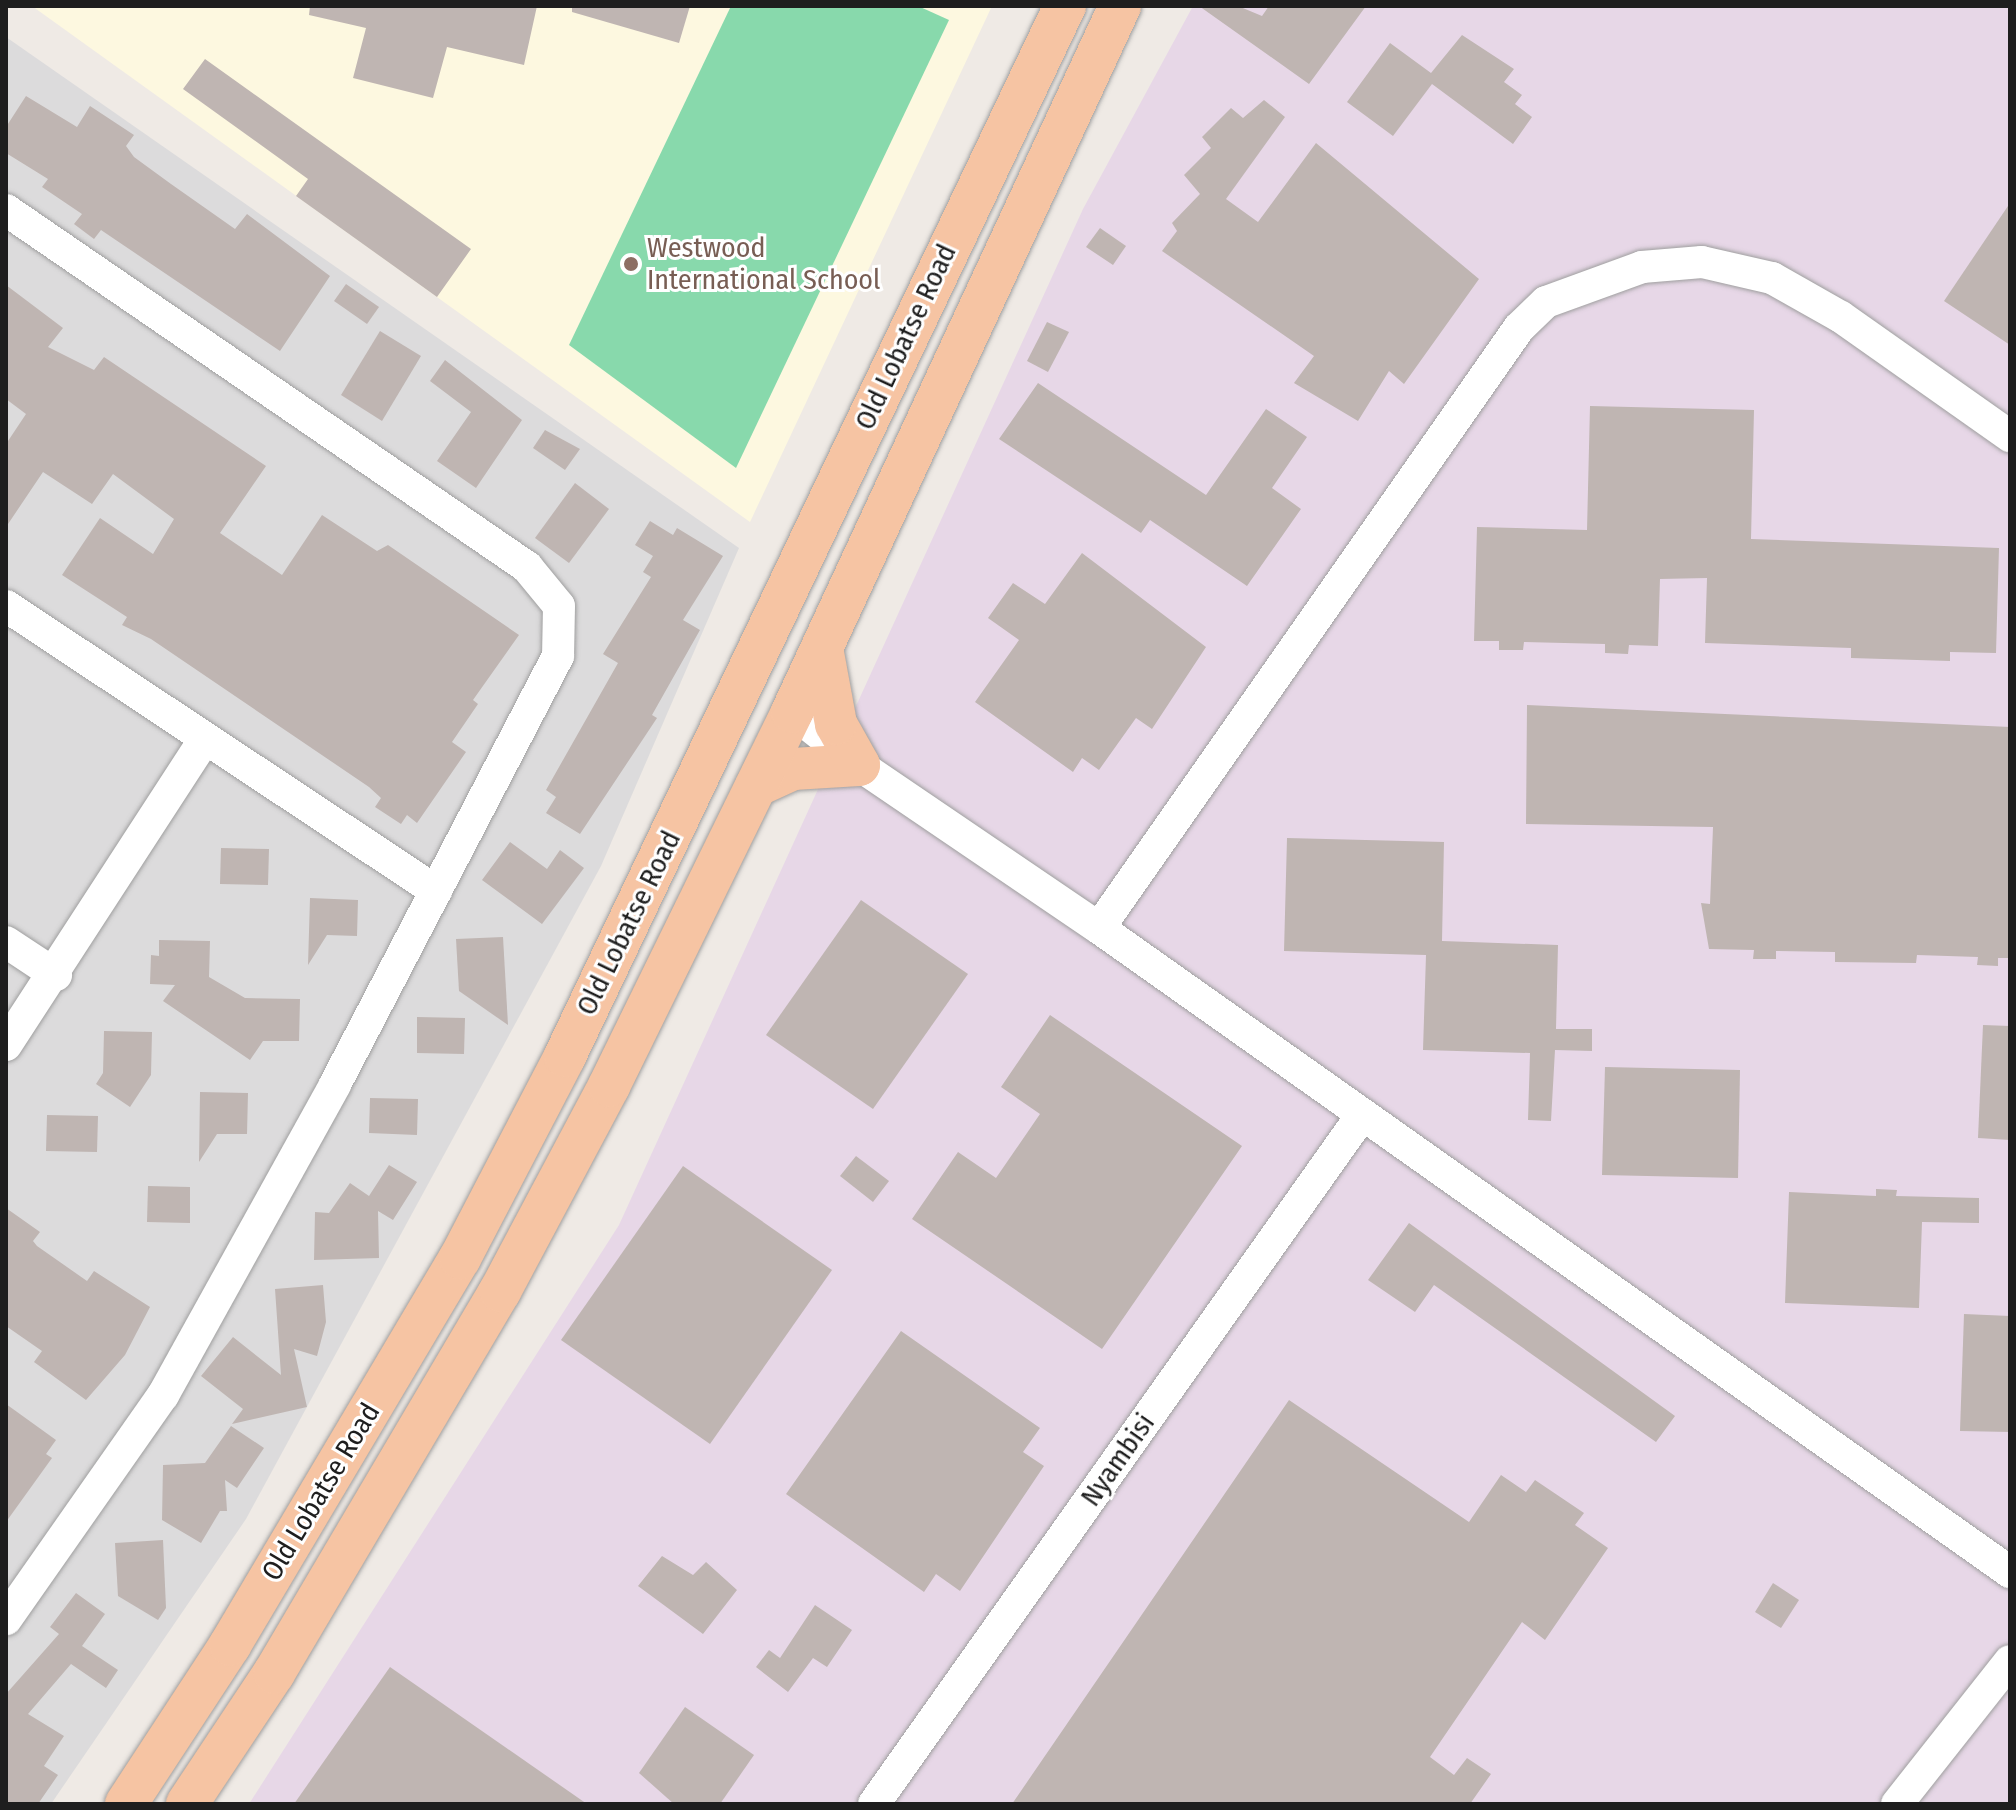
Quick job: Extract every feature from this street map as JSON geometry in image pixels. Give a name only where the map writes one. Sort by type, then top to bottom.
[{"type":"main road","name":"Old Lobatse Road","points":[[126,1804],[230,1645],[460,1258],[565,1056],[776,621],[994,146],[1065,6]]},
{"type":"main road","name":"Old Lobatse Road","points":[[187,1804],[274,1673],[500,1291],[792,712],[1120,6]]},
{"type":"main road","points":[[726,721],[792,712],[776,621]]},
{"type":"main road","points":[[756,786],[793,769],[859,765],[836,724],[822,648]]},
{"type":"street","points":[[6,210],[527,567],[559,606],[558,656],[436,891],[163,1395],[6,1619]]},
{"type":"street","points":[[1099,928],[1519,328],[1546,302],[1642,267],[1702,262],[1772,278],[1841,317],[2010,436]]},
{"type":"street","points":[[6,606],[436,891]]},
{"type":"street","points":[[792,712],[859,765],[1099,928],[2010,1572]]},
{"type":"street","points":[[6,1045],[56,975],[204,740]]},
{"type":"street","points":[[6,942],[56,975]]},
{"type":"street","name":"Nyambisi","points":[[874,1804],[1362,1115]]},
{"type":"street","points":[[1897,1804],[2010,1661]]},
{"type":"shaded area","name":"Westwood International School","points":[[32,6],[992,6],[750,522]]},
{"type":"shaded area","points":[[1193,6],[2010,6],[2010,1804],[249,1804],[619,1225],[1083,209]]},
{"type":"shaded area","points":[[6,37],[739,548],[601,866],[246,1519],[51,1804],[6,1804]]},
{"type":"green space","points":[[731,6],[918,6],[949,20],[736,468],[569,345]]},
{"type":"building","points":[[310,6],[537,6],[524,65],[447,47],[433,98],[353,78],[366,28],[309,15]]},
{"type":"building","points":[[572,6],[690,6],[679,43],[572,12]]},
{"type":"building","points":[[1199,6],[1238,6],[1262,16],[1269,6],[1366,6],[1309,84]]},
{"type":"building","points":[[1462,35],[1514,69],[1504,82],[1522,95],[1515,104],[1532,117],[1513,144],[1432,84],[1393,136],[1347,102],[1390,43],[1431,73]]},
{"type":"building","points":[[205,59],[471,249],[437,297],[296,196],[308,179],[183,89]]},
{"type":"building","points":[[26,96],[77,127],[90,106],[134,135],[126,146],[134,157],[171,184],[235,229],[247,214],[330,276],[280,351],[101,230],[94,239],[74,224],[82,214],[42,187],[48,179],[6,153],[6,127]]},
{"type":"building","points":[[1264,100],[1285,117],[1226,199],[1258,222],[1316,143],[1479,279],[1404,384],[1389,371],[1358,421],[1294,383],[1314,356],[1162,251],[1177,231],[1172,223],[1200,194],[1184,175],[1211,148],[1202,137],[1231,108],[1243,118]]},
{"type":"building","points":[[2010,203],[2010,345],[1944,301]]},
{"type":"building","points":[[1100,228],[1126,246],[1113,265],[1086,247]]},
{"type":"building","points":[[346,284],[379,307],[367,324],[334,301]]},
{"type":"building","points":[[6,285],[63,328],[48,347],[94,370],[104,357],[266,466],[220,533],[282,575],[322,515],[377,551],[388,545],[519,635],[473,700],[478,704],[452,742],[466,752],[417,823],[407,815],[401,824],[375,807],[381,798],[369,787],[151,639],[122,625],[127,617],[62,575],[100,518],[153,554],[174,519],[113,474],[92,504],[43,472],[6,527],[6,444],[26,414],[6,399]]},
{"type":"building","points":[[1047,322],[1069,332],[1048,372],[1027,361]]},
{"type":"building","points":[[380,331],[421,356],[382,421],[341,395]]},
{"type":"building","points":[[445,360],[522,420],[476,488],[437,461],[471,412],[430,381]]},
{"type":"building","points":[[1038,383],[1206,495],[1266,409],[1307,437],[1272,488],[1301,509],[1247,586],[1150,520],[1141,533],[999,439]]},
{"type":"building","points":[[1590,406],[1754,410],[1751,539],[1999,548],[1996,653],[1950,652],[1950,661],[1851,658],[1851,648],[1705,643],[1707,578],[1660,579],[1658,646],[1629,645],[1628,654],[1605,653],[1605,644],[1524,642],[1523,650],[1499,650],[1499,641],[1474,641],[1477,527],[1587,530]]},
{"type":"building","points":[[545,430],[580,449],[565,470],[533,448]]},
{"type":"building","points":[[575,483],[609,509],[569,563],[535,538]]},
{"type":"building","points":[[650,521],[673,535],[677,528],[723,556],[683,620],[700,630],[652,715],[657,718],[580,834],[546,813],[556,797],[546,790],[618,663],[603,654],[651,577],[643,572],[653,556],[635,545]]},
{"type":"building","points":[[1082,553],[1206,647],[1152,729],[1136,718],[1099,770],[1082,758],[1073,772],[975,702],[1019,640],[988,618],[1013,583],[1045,604]]},
{"type":"building","points":[[1527,705],[2010,727],[2010,958],[1998,958],[1998,966],[1977,965],[1978,957],[1917,955],[1916,963],[1835,962],[1835,952],[1776,951],[1776,959],[1753,959],[1754,950],[1709,949],[1701,903],[1710,904],[1713,827],[1526,824]]},
{"type":"building","points":[[1287,838],[1444,842],[1442,941],[1558,945],[1556,1029],[1592,1029],[1592,1051],[1555,1050],[1551,1121],[1528,1120],[1530,1053],[1423,1050],[1426,955],[1284,951]]},
{"type":"building","points":[[510,842],[547,869],[560,850],[584,868],[542,924],[482,880]]},
{"type":"building","points":[[221,848],[269,849],[268,885],[220,884]]},
{"type":"building","points":[[310,898],[358,900],[357,936],[327,935],[308,965]]},
{"type":"building","points":[[861,900],[968,974],[873,1109],[766,1035]]},
{"type":"building","points":[[503,937],[508,1025],[459,991],[456,939]]},
{"type":"building","points":[[159,940],[210,941],[209,977],[245,998],[300,999],[299,1041],[263,1041],[250,1060],[163,1001],[175,985],[150,984],[151,955],[159,956]]},
{"type":"building","points":[[1050,1015],[1242,1146],[1102,1349],[912,1219],[958,1152],[996,1178],[1040,1114],[1001,1087]]},
{"type":"building","points":[[417,1017],[465,1018],[464,1054],[417,1053]]},
{"type":"building","points":[[1983,1025],[2010,1026],[2010,1140],[1978,1138]]},
{"type":"building","points":[[104,1031],[152,1032],[151,1075],[130,1107],[96,1084],[103,1073]]},
{"type":"building","points":[[1605,1067],[1740,1070],[1738,1178],[1602,1175]]},
{"type":"building","points":[[200,1092],[248,1093],[247,1134],[217,1134],[199,1162]]},
{"type":"building","points":[[370,1098],[418,1099],[417,1135],[369,1133]]},
{"type":"building","points":[[47,1115],[98,1116],[97,1152],[46,1151]]},
{"type":"building","points":[[856,1156],[889,1181],[873,1202],[840,1176]]},
{"type":"building","points":[[389,1165],[417,1182],[393,1220],[378,1211],[379,1258],[314,1260],[315,1212],[329,1213],[350,1183],[369,1196]]},
{"type":"building","points":[[683,1166],[832,1270],[710,1444],[561,1340]]},
{"type":"building","points":[[148,1186],[190,1187],[190,1223],[147,1222]]},
{"type":"building","points":[[1876,1189],[1897,1190],[1896,1196],[1979,1198],[1979,1223],[1922,1222],[1919,1308],[1785,1303],[1789,1192],[1876,1196]]},
{"type":"building","points":[[6,1208],[40,1232],[33,1241],[37,1246],[87,1281],[94,1271],[150,1307],[125,1355],[86,1400],[34,1362],[42,1351],[6,1326]]},
{"type":"building","points":[[1409,1223],[1675,1416],[1656,1442],[1434,1285],[1415,1312],[1368,1280]]},
{"type":"building","points":[[323,1285],[326,1322],[317,1356],[294,1349],[307,1407],[232,1424],[243,1409],[201,1376],[233,1337],[281,1375],[275,1289]]},
{"type":"building","points":[[1964,1314],[2010,1316],[2010,1432],[1960,1431]]},
{"type":"building","points":[[901,1331],[1040,1428],[1023,1452],[1044,1466],[960,1591],[936,1574],[924,1592],[786,1494]]},
{"type":"building","points":[[1289,1400],[1469,1522],[1501,1475],[1526,1492],[1535,1480],[1584,1513],[1575,1525],[1608,1548],[1545,1640],[1522,1622],[1430,1757],[1454,1775],[1467,1758],[1491,1774],[1470,1804],[1012,1804]]},
{"type":"building","points":[[6,1404],[56,1440],[46,1454],[52,1458],[6,1522]]},
{"type":"building","points":[[231,1426],[264,1448],[237,1488],[225,1480],[227,1511],[220,1511],[201,1543],[162,1520],[163,1465],[205,1463]]},
{"type":"building","points":[[163,1540],[166,1608],[158,1620],[118,1596],[115,1543]]},
{"type":"building","points":[[662,1556],[693,1575],[706,1562],[737,1590],[703,1634],[638,1586]]},
{"type":"building","points":[[1773,1583],[1799,1600],[1781,1628],[1755,1612]]},
{"type":"building","points":[[76,1593],[105,1614],[82,1646],[118,1670],[106,1688],[71,1664],[28,1714],[64,1736],[44,1766],[58,1775],[38,1804],[6,1804],[6,1694],[59,1634],[50,1627]]},
{"type":"building","points":[[815,1605],[852,1630],[827,1667],[813,1658],[788,1692],[756,1667],[769,1650],[780,1658]]},
{"type":"building","points":[[390,1667],[587,1804],[294,1804]]},
{"type":"building","points":[[685,1707],[754,1755],[720,1804],[674,1804],[639,1773]]},
{"type":"place","name":"Westwood International School","points":[[631,264]]}]
